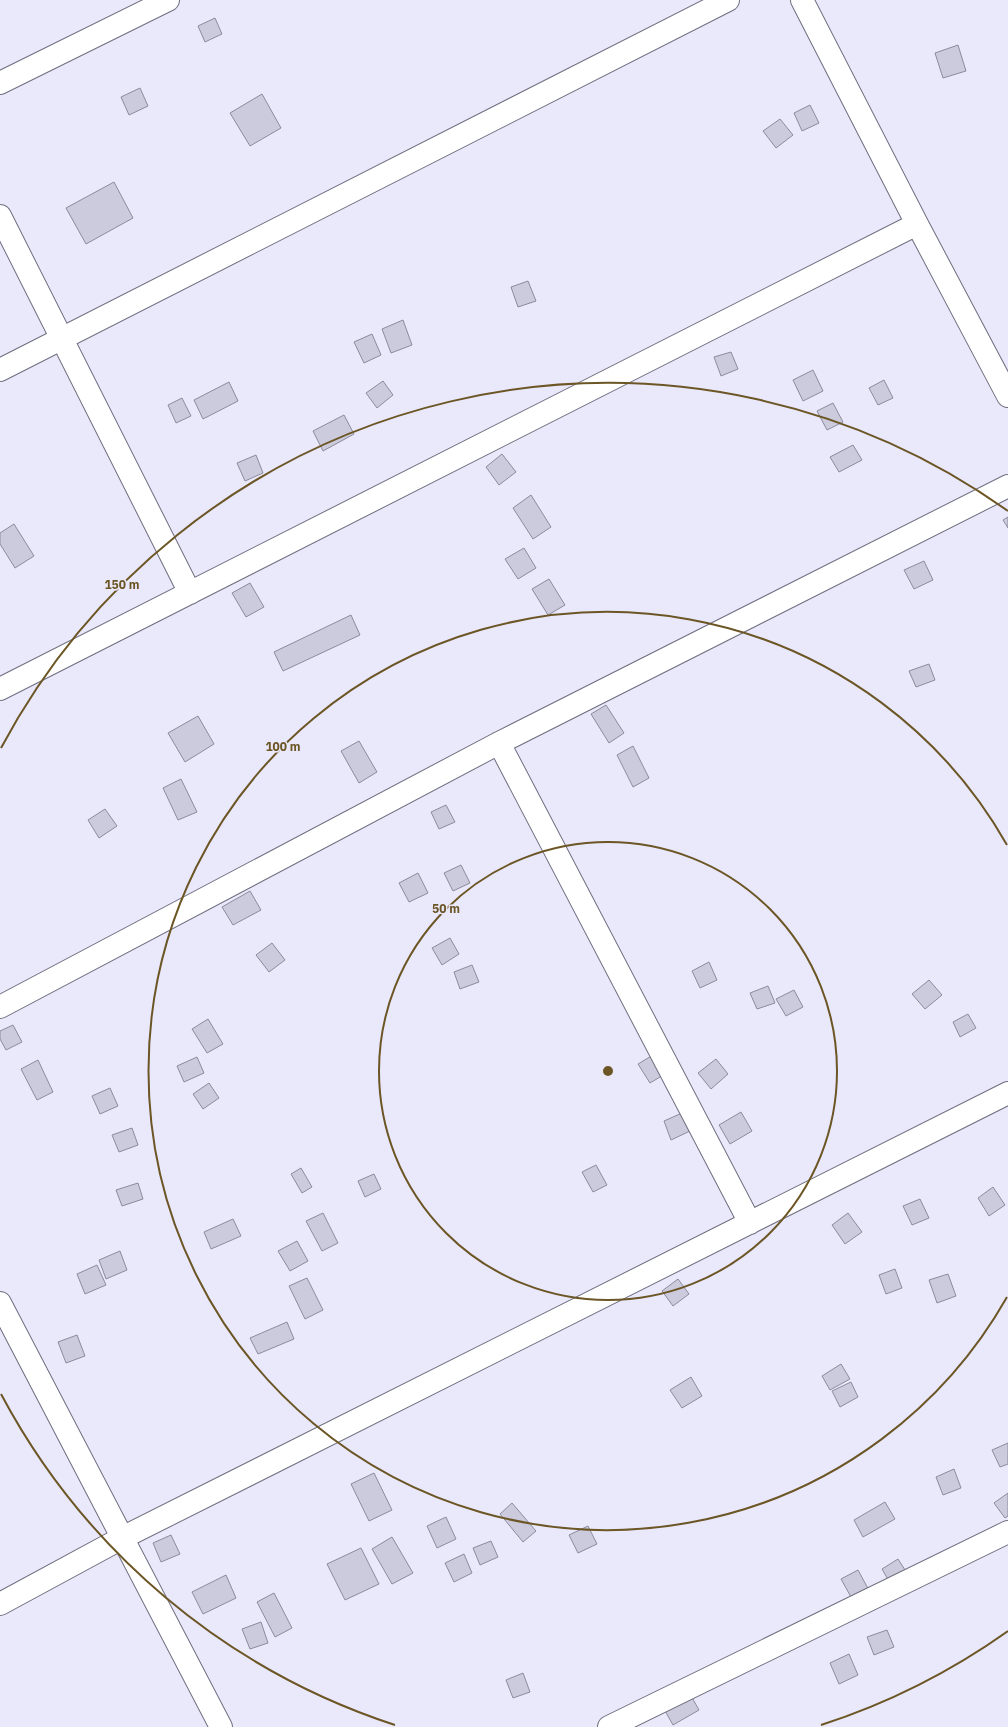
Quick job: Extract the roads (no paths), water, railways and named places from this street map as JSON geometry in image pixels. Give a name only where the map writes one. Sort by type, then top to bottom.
[{"type":"street","points":[[0,83],[168,0]]},
{"type":"street","points":[[0,370],[62,337],[728,0]]},
{"type":"street","points":[[802,0],[917,224],[1008,396]]},
{"type":"street","points":[[0,216],[190,593]]},
{"type":"street","points":[[0,689],[917,224]]},
{"type":"street","points":[[0,1007],[499,743],[1008,486]]},
{"type":"street","points":[[499,743],[750,1223]]},
{"type":"street","points":[[0,1604],[122,1538],[1008,1093]]},
{"type":"street","points":[[0,1302],[221,1727]]},
{"type":"street","points":[[609,1727],[1008,1532]]}]
